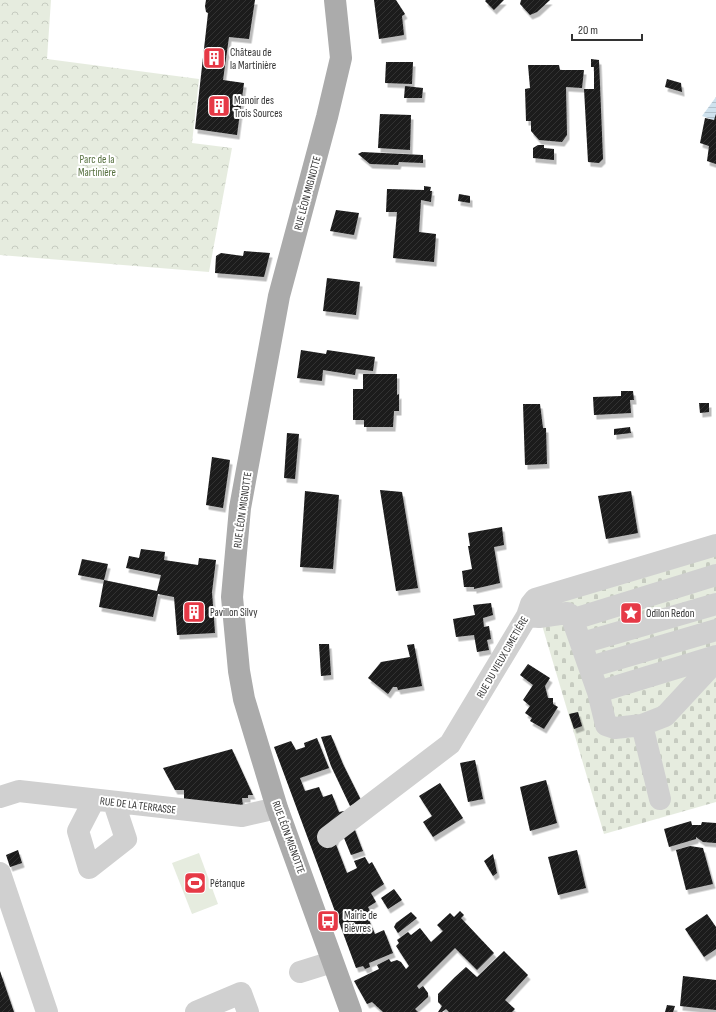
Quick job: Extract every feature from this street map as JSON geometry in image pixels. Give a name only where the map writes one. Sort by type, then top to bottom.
[{"type":"main road","name":"RUE LÉON MIGNOTTE","points":[[335,0],[341,58],[327,117],[279,296],[240,508],[232,597],[239,671],[244,699],[277,808],[351,1012]]},
{"type":"street","name":"RUE DU VIEUX CIMETIÈRE","points":[[328,837],[450,744],[527,616],[531,604],[535,599],[716,545]]},
{"type":"street","points":[[574,620],[716,575]]},
{"type":"street","points":[[582,643],[716,604]]},
{"type":"street","points":[[527,616],[539,617],[567,613],[574,620],[598,692],[606,726],[615,728],[642,725],[665,716],[716,661]]},
{"type":"street","points":[[590,667],[716,630]]},
{"type":"street","points":[[598,692],[716,656]]},
{"type":"street","points":[[642,725],[660,799]]},
{"type":"street","name":"RUE DE LA TERRASSE","points":[[0,797],[18,791],[242,816],[277,808]]},
{"type":"street","points":[[0,873],[6,908],[46,1012]]},
{"type":"street","points":[[300,972],[332,962]]},
{"type":"street","points":[[196,1012],[241,993],[248,1012]]},
{"type":"green space","name":"Parc de la Martinière","points":[[0,0],[51,0],[47,59],[199,79],[192,143],[232,148],[209,272],[0,255]]},
{"type":"green space","points":[[716,552],[716,802],[604,834],[536,605]]},
{"type":"green space","name":"Pétanque","points":[[199,853],[218,904],[192,914],[172,863]]},
{"type":"water","points":[[716,97],[716,117],[714,120],[702,116]]},
{"type":"building","points":[[206,0],[255,0],[249,39],[229,37],[223,80],[244,83],[237,135],[195,129],[208,13],[206,12],[205,6]]},
{"type":"building","points":[[374,0],[396,0],[405,14],[402,16],[404,35],[379,39]]},
{"type":"building","points":[[504,0],[494,10],[485,1]]},
{"type":"building","points":[[521,0],[550,0],[537,12],[530,15],[520,4]]},
{"type":"building","points":[[591,59],[599,60],[603,159],[599,163],[588,162],[584,89],[594,89],[594,67],[591,67]]},
{"type":"building","points":[[386,62],[413,62],[412,84],[385,83]]},
{"type":"building","points":[[528,65],[559,65],[560,70],[584,70],[582,88],[566,87],[567,135],[562,142],[539,140],[531,131],[531,121],[526,121],[525,89],[530,88]]},
{"type":"building","points":[[667,79],[681,83],[682,92],[665,87]]},
{"type":"building","points":[[405,86],[423,88],[422,98],[404,98]]},
{"type":"building","points":[[380,114],[411,115],[410,150],[378,148]]},
{"type":"building","points":[[716,114],[716,164],[707,161],[709,146],[700,143],[705,118],[714,120]]},
{"type":"building","points":[[538,145],[544,145],[544,148],[554,149],[554,160],[533,158],[533,148]]},
{"type":"building","points":[[362,152],[423,155],[423,163],[399,162],[398,165],[370,164],[358,154]]},
{"type":"building","points":[[424,186],[431,187],[431,202],[421,200],[419,232],[436,234],[434,262],[393,258],[397,212],[386,212],[387,189],[424,190]]},
{"type":"building","points":[[459,194],[470,196],[470,203],[458,201]]},
{"type":"building","points":[[336,210],[359,213],[354,235],[330,231]]},
{"type":"building","points":[[244,251],[270,253],[264,277],[215,273],[216,256],[221,253],[243,256]]},
{"type":"building","points":[[327,278],[360,282],[356,315],[323,311]]},
{"type":"building","points":[[301,350],[326,354],[327,350],[375,357],[373,371],[356,369],[355,375],[323,370],[322,381],[297,378]]},
{"type":"building","points":[[363,374],[397,374],[399,411],[394,411],[393,427],[364,427],[364,420],[353,420],[353,389],[363,389]]},
{"type":"building","points":[[621,391],[633,391],[634,400],[630,400],[631,413],[594,415],[593,397],[621,396]]},
{"type":"building","points":[[699,403],[709,403],[709,412],[700,413]]},
{"type":"building","points":[[523,404],[540,404],[543,428],[546,428],[547,464],[525,465]]},
{"type":"building","points":[[630,427],[631,433],[614,435],[614,429]]},
{"type":"building","points":[[287,433],[299,434],[295,479],[284,478]]},
{"type":"building","points":[[212,457],[230,460],[223,508],[206,505]]},
{"type":"building","points":[[380,490],[402,492],[418,588],[396,591]]},
{"type":"building","points":[[305,491],[339,495],[333,569],[300,567]]},
{"type":"building","points":[[631,491],[638,533],[606,539],[598,496]]},
{"type":"building","points":[[502,527],[504,545],[494,547],[500,583],[474,589],[474,587],[464,587],[462,571],[472,569],[468,546],[470,546],[468,533]]},
{"type":"building","name":"Pavillon Silvy","points":[[141,549],[165,552],[164,560],[198,565],[199,558],[216,560],[212,592],[215,633],[177,635],[174,597],[158,594],[153,617],[99,607],[104,580],[157,591],[161,575],[126,568],[129,556],[139,558]]},
{"type":"building","points":[[82,559],[108,564],[104,580],[78,575]]},
{"type":"building","points":[[491,603],[493,615],[483,618],[484,627],[489,626],[491,639],[487,640],[489,650],[477,652],[474,635],[456,637],[453,619],[475,615],[473,605]]},
{"type":"building","points":[[319,644],[329,644],[331,675],[321,676]]},
{"type":"building","points":[[414,644],[422,686],[398,690],[397,687],[393,687],[388,694],[368,678],[381,662],[410,657],[407,645]]},
{"type":"building","points":[[528,664],[550,678],[545,686],[548,698],[553,698],[553,704],[558,707],[544,729],[530,721],[532,718],[525,713],[530,706],[523,700],[533,685],[520,675]]},
{"type":"building","points":[[578,712],[582,726],[574,729],[569,714]]},
{"type":"building","points":[[331,735],[343,764],[361,800],[350,806],[331,766],[321,737]]},
{"type":"building","points":[[317,738],[329,768],[300,778],[305,791],[319,787],[323,797],[332,794],[339,812],[344,811],[345,815],[335,842],[347,873],[357,868],[354,861],[365,857],[369,864],[372,862],[384,884],[371,893],[376,902],[368,907],[370,911],[366,913],[375,934],[384,930],[393,953],[369,963],[370,967],[365,969],[363,966],[356,968],[274,747],[291,741],[296,750],[305,747],[304,743]]},
{"type":"building","points":[[232,749],[253,795],[248,795],[248,798],[242,798],[243,806],[184,803],[184,790],[175,790],[163,768]]},
{"type":"building","points":[[475,760],[483,799],[468,802],[460,763]]},
{"type":"building","points":[[546,780],[557,823],[530,831],[520,787]]},
{"type":"building","points":[[440,783],[463,818],[433,837],[423,822],[432,816],[419,796]]},
{"type":"building","points":[[691,821],[692,825],[701,825],[702,822],[716,823],[716,843],[703,842],[696,837],[696,839],[669,847],[664,829]]},
{"type":"building","points":[[353,825],[363,851],[351,855],[342,833]]},
{"type":"building","points":[[690,846],[703,848],[713,884],[686,890],[676,850]]},
{"type":"building","points":[[18,850],[22,863],[10,867],[6,855]]},
{"type":"building","points":[[577,850],[586,888],[558,895],[548,857]]},
{"type":"building","points":[[493,854],[497,873],[493,876],[484,861]]},
{"type":"building","points":[[394,889],[402,900],[388,909],[381,898]]},
{"type":"building","points":[[460,911],[464,915],[461,918],[494,953],[477,970],[455,948],[417,986],[419,989],[423,986],[428,993],[428,997],[415,1009],[418,1012],[383,1012],[372,1002],[367,1004],[354,981],[379,969],[377,965],[389,959],[391,962],[397,960],[401,962],[406,969],[409,966],[396,946],[399,943],[397,940],[408,932],[411,935],[420,928],[431,942],[443,931],[437,925],[450,913],[454,917]]},
{"type":"building","points":[[411,912],[417,918],[398,933],[394,927],[396,923]]},
{"type":"building","points":[[707,914],[716,927],[716,949],[704,957],[685,929]]},
{"type":"building","points":[[504,951],[528,975],[505,1000],[515,1009],[512,1012],[449,1012],[446,1009],[442,1012],[438,1012],[442,1006],[438,1002],[438,994],[455,977],[466,967],[477,977]]},
{"type":"building","points":[[0,971],[14,1012],[0,1012]]},
{"type":"building","points":[[683,976],[716,980],[716,1010],[680,1006]]},
{"type":"building","points":[[667,1005],[675,1006],[673,1012],[665,1012]]},
{"type":"place","name":"Château de la Martinière","points":[[214,58]]},
{"type":"place","name":"Manoir des Trois Sources","points":[[219,106]]},
{"type":"place","name":"Pavillon Silvy","points":[[194,612]]},
{"type":"place","name":"Odilon Redon","points":[[631,613]]},
{"type":"place","name":"Pétanque","points":[[195,883]]},
{"type":"place","name":"Mairie de Bièvres","points":[[328,921]]}]
